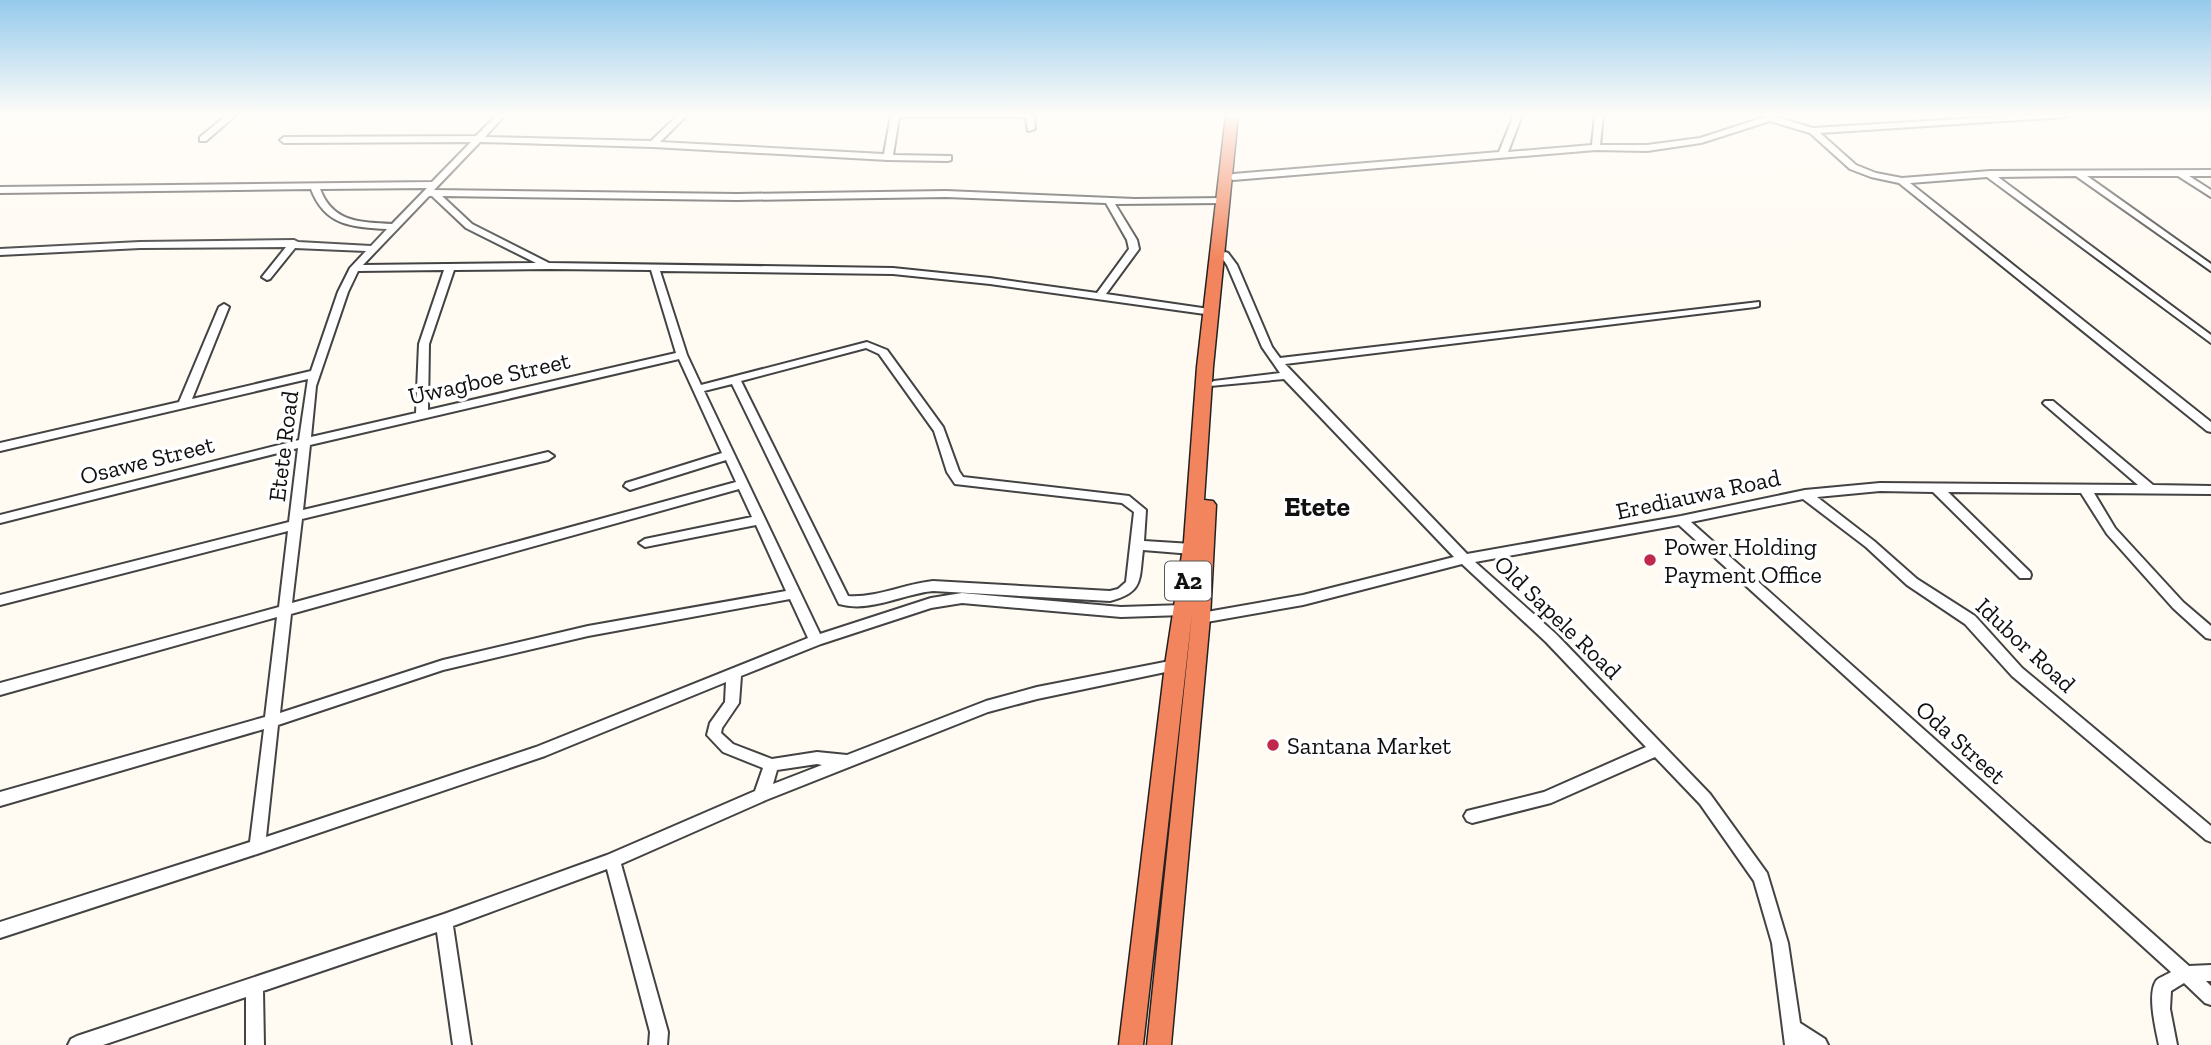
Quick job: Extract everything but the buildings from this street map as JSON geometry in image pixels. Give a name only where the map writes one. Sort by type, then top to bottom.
[{"type":"highway","name":"A2","points":[[1131,1045],[1175,665],[1193,614],[1192,549],[1205,367],[1227,164]]},
{"type":"highway","name":"A2","points":[[1159,1045],[1193,614],[1235,164]]},
{"type":"street","name":"Etete Road","points":[[257,848],[314,374],[343,292],[355,268],[455,164]]},
{"type":"street","points":[[1233,177],[1395,164]]},
{"type":"street","points":[[1849,164],[1874,175],[1902,181],[1990,174],[2211,173]]},
{"type":"street","points":[[2077,173],[2211,268]]},
{"type":"street","points":[[1990,174],[2211,340]]},
{"type":"street","points":[[2181,174],[2211,194]]},
{"type":"street","points":[[1902,181],[2211,428]]},
{"type":"street","points":[[0,190],[314,185],[724,197],[946,194],[1108,200],[1223,200]]},
{"type":"street","points":[[314,185],[319,204],[338,220],[393,228]]},
{"type":"street","points":[[432,190],[470,226],[549,266]]},
{"type":"street","points":[[1100,296],[1134,249],[1132,240],[1108,200]]},
{"type":"street","points":[[0,252],[111,246],[294,243],[372,249]]},
{"type":"street","points":[[267,277],[294,243]]},
{"type":"street","name":"Old Sapele Road","points":[[1225,255],[1232,265],[1267,348],[1287,375],[1464,559],[1551,638],[1705,799],[1761,878],[1780,943],[1793,1037]]},
{"type":"street","points":[[355,268],[549,266],[893,271],[990,281],[1212,312]]},
{"type":"street","points":[[422,414],[424,344],[450,267]]},
{"type":"street","points":[[655,269],[682,355],[816,640]]},
{"type":"street","points":[[1277,362],[1755,304]]},
{"type":"street","points":[[184,404],[224,307]]},
{"type":"street","points":[[698,389],[736,379],[843,351],[867,345],[876,346],[939,430],[953,472],[959,481],[1125,499],[1140,510],[1132,584],[1122,593],[1110,596],[930,586],[873,601],[844,601],[736,379]]},
{"type":"street","name":"Uwagboe Street","points":[[305,442],[682,355]]},
{"type":"street","points":[[0,447],[314,374]]},
{"type":"street","points":[[1214,384],[1287,375]]},
{"type":"street","points":[[2049,403],[2150,489]]},
{"type":"street","name":"Osawe Street","points":[[0,519],[305,442]]},
{"type":"street","points":[[630,486],[729,455]]},
{"type":"street","points":[[0,600],[296,520],[548,456]]},
{"type":"street","points":[[0,689],[742,484]]},
{"type":"street","name":"Erediauwa Road","points":[[1193,614],[1303,600],[1464,559],[1681,520],[1805,494],[1870,487],[2211,490]]},
{"type":"street","points":[[1936,487],[2025,575]]},
{"type":"street","points":[[2085,489],[2111,531],[2178,605],[2211,634]]},
{"type":"street","name":"Idubor Road","points":[[1805,494],[1912,582],[1970,620],[2017,672],[2211,835]]},
{"type":"street","points":[[645,543],[759,520]]},
{"type":"street","name":"Oda Street","points":[[1681,520],[2211,997]]},
{"type":"street","points":[[1136,545],[1192,549]]},
{"type":"street","points":[[0,799],[272,721],[443,665],[588,631],[794,594]]},
{"type":"street","points":[[0,930],[257,848],[540,752],[816,640],[931,603],[962,598],[1121,612],[1193,614]]},
{"type":"street","points":[[76,1045],[444,922],[612,860],[761,796],[986,707],[1037,693],[1175,665]]},
{"type":"street","points":[[734,673],[732,703],[715,727],[715,735],[728,748],[772,765],[817,758],[850,762]]},
{"type":"street","points":[[1472,816],[1546,798],[1657,749]]},
{"type":"street","points":[[761,796],[772,765]]},
{"type":"street","points":[[612,860],[659,1032],[659,1045]]},
{"type":"street","points":[[444,922],[462,1045]]},
{"type":"street","points":[[2168,1045],[2161,1009],[2163,986],[2184,974],[2211,973]]},
{"type":"street","points":[[254,986],[255,1045]]},
{"type":"street","points":[[1793,1037],[1819,1045]]},
{"type":"place","name":"Power Holding Payment Office","points":[[1650,560]]},
{"type":"place","name":"Santana Market","points":[[1273,745]]},
{"type":"district","name":"Etete","points":[[1317,506]]}]
